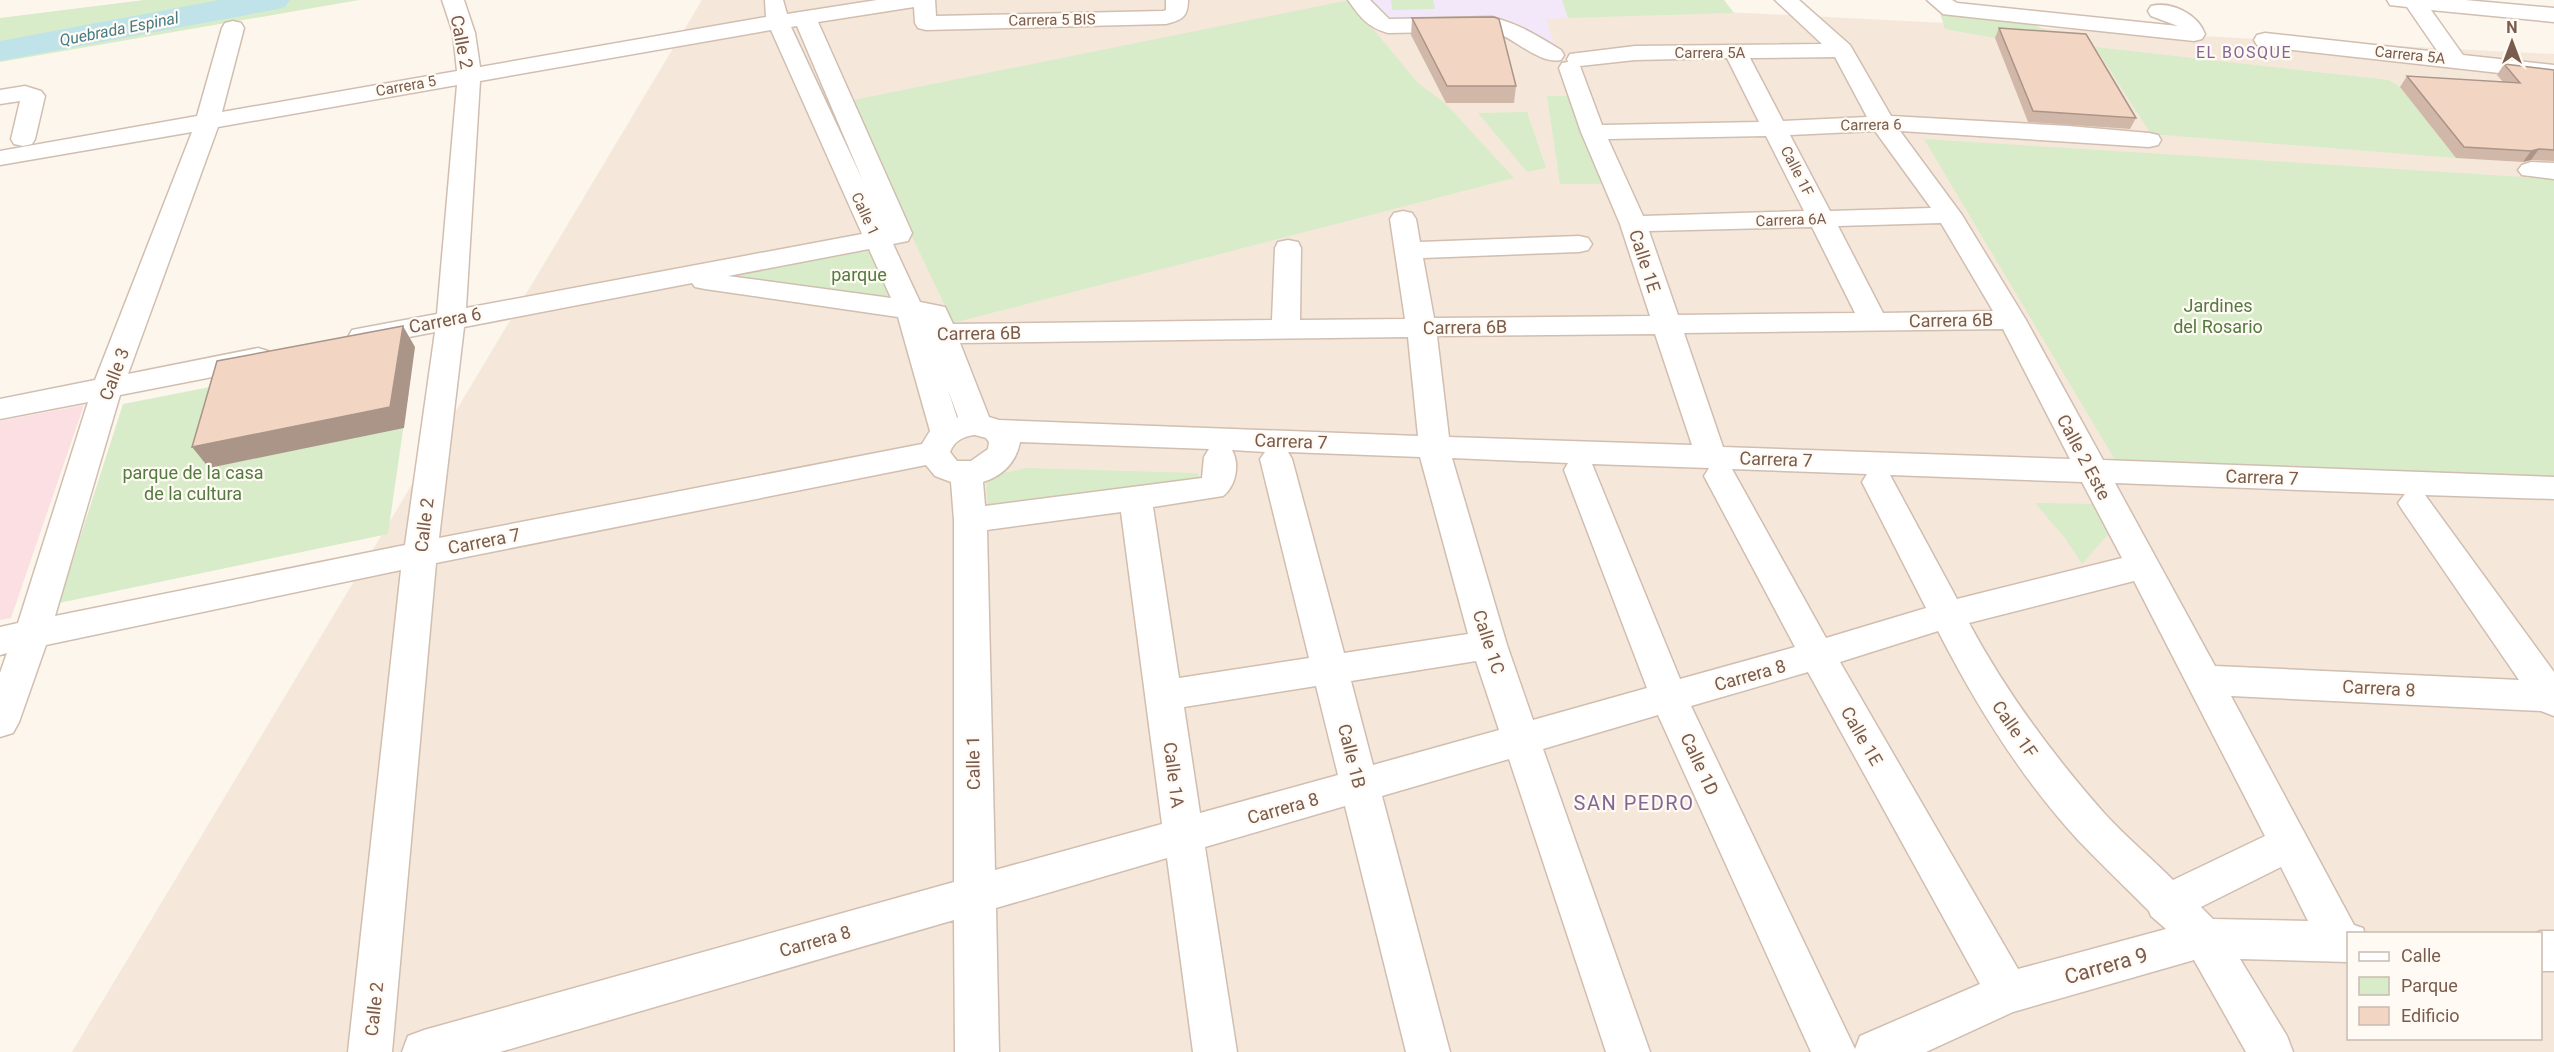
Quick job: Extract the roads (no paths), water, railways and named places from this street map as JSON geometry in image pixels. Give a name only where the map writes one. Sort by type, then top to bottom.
[{"type":"street","name":"Calle 2","points":[[370,1052],[420,554],[451,318],[469,75],[464,33],[453,0]]},
{"type":"street","name":"Carrera 5","points":[[0,158],[469,75],[776,11],[805,18],[918,0]]},
{"type":"street","name":"Carrera 5 BIS","points":[[924,0],[926,23],[1155,17],[1177,6]]},
{"type":"street","points":[[1359,0],[1378,23],[1388,26],[1491,24],[1511,29],[1567,61]]},
{"type":"street","name":"Calle 2 Este","points":[[1786,0],[1842,50],[1882,123],[1949,215],[2012,320],[2289,844],[2345,942]]},
{"type":"street","points":[[2409,0],[2554,15]]},
{"type":"street","points":[[2409,0],[2455,60]]},
{"type":"street","points":[[1945,5],[2160,14],[2192,35]]},
{"type":"street","name":"Calle 1","points":[[776,11],[888,237],[927,322],[993,434]]},
{"type":"street","name":"Calle 1","points":[[805,18],[888,237]]},
{"type":"street","name":"Calle 3","points":[[0,722],[32,634],[107,389],[208,121],[232,28]]},
{"type":"street","name":"Carrera 5A","points":[[2265,40],[2554,72]]},
{"type":"street","name":"Carrera 5A","points":[[1567,61],[1635,53],[1842,50]]},
{"type":"street","name":"Calle 1F","points":[[1737,53],[1873,321]]},
{"type":"street","name":"Calle 1E","points":[[1567,61],[1593,132],[1633,224],[1716,466],[1817,656],[2008,993]]},
{"type":"street","points":[[0,97],[25,93],[33,96],[23,139]]},
{"type":"street","name":"Carrera 6","points":[[1593,132],[1775,129],[1882,123],[2068,133],[2149,140]]},
{"type":"street","name":"Carrera 6A","points":[[1633,224],[1949,215]]},
{"type":"street","name":"Calle 1C","points":[[1579,244],[1406,234],[1421,327],[1436,456],[1489,645],[1628,1052]]},
{"type":"street","name":"Carrera 6","points":[[337,342],[451,318],[888,237]]},
{"type":"street","points":[[1286,329],[1288,248]]},
{"type":"street","name":"Carrera 6","points":[[679,277],[927,322]]},
{"type":"street","name":"Carrera 6B","points":[[927,322],[1286,329],[2012,320]]},
{"type":"street","name":"Calle 1","points":[[927,322],[940,443]]},
{"type":"street","points":[[0,409],[279,354]]},
{"type":"street","points":[[960,426],[993,434],[1002,457],[993,465],[966,474],[950,471],[938,464],[940,443],[960,426]]},
{"type":"street","name":"Carrera 7","points":[[993,434],[1220,457],[1276,459],[1436,456],[1580,470],[1716,466],[1878,482],[2097,481],[2554,488]]},
{"type":"street","name":"Carrera 7","points":[[993,434],[1436,456],[2097,481],[2414,503],[2554,508]]},
{"type":"street","name":"Carrera 7","points":[[0,641],[940,443]]},
{"type":"street","points":[[970,520],[1216,486],[1220,457]]},
{"type":"street","name":"Calle 1B","points":[[1276,459],[1428,1052]]},
{"type":"street","name":"Calle 1D","points":[[1580,470],[1669,698],[1834,1052]]},
{"type":"street","name":"Calle 1","points":[[966,474],[970,520],[977,1052]]},
{"type":"street","name":"Calle 1F","points":[[1878,482],[1982,681],[2030,751],[2091,825],[2166,903],[2204,938]]},
{"type":"street","name":"Calle 1A","points":[[1135,498],[1215,1052]]},
{"type":"street","points":[[2414,503],[2553,698]]},
{"type":"street","name":"Carrera 8","points":[[424,1052],[1817,656],[1947,615],[2141,566]]},
{"type":"street","points":[[1164,695],[1489,645]]},
{"type":"street","name":"Carrera 8","points":[[2204,680],[2553,698]]},
{"type":"street","points":[[2166,903],[2289,844]]},
{"type":"street","points":[[2204,938],[2271,1052]]},
{"type":"street","name":"Carrera 9","points":[[1876,1052],[2008,993],[2204,938],[2345,942]]},
{"type":"waterway","name":"Quebrada Espinal","points":[[0,51],[273,0]]},
{"type":"district","name":"EL BOSQUE","points":[[2244,52]]},
{"type":"district","name":"SAN PEDRO","points":[[1634,803]]},
{"type":"park label","name":"parque","points":[[859,274]]},
{"type":"park label","name":"Jardines del Rosario","points":[[2218,315]]},
{"type":"park label","name":"parque de la casa de la cultura","points":[[193,482]]}]
